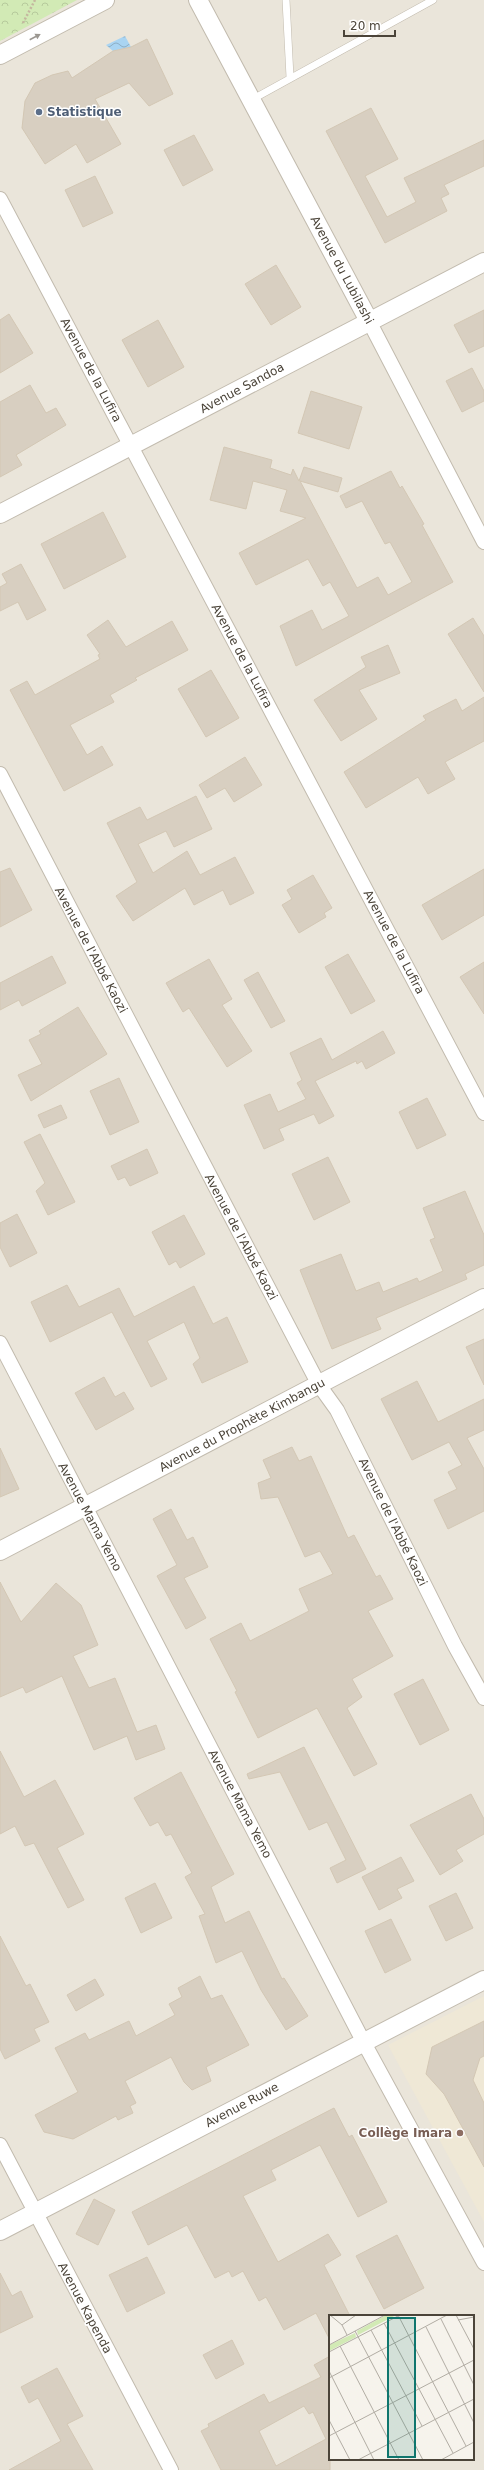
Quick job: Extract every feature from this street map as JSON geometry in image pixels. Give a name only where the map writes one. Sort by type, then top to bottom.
[{"type":"street","points":[[0,55],[105,0]]},
{"type":"street","name":"Avenue du Lubilashi","points":[[198,0],[253,99],[484,542]]},
{"type":"street","name":"Avenue de la Lufira","points":[[0,199],[484,1113]]},
{"type":"street","name":"Avenue Sandoa","points":[[0,514],[484,262]]},
{"type":"street","name":"Avenue de l'Abbé Kaozi","points":[[0,774],[319,1385],[337,1410],[455,1646],[484,1698]]},
{"type":"street","name":"Avenue du Prophète Kimbangu","points":[[0,1551],[484,1298]]},
{"type":"street","name":"Avenue Mama Yemo","points":[[0,1343],[364,2041],[484,2263]]},
{"type":"street","name":"Avenue Ruwe","points":[[0,2231],[484,1980]]},
{"type":"street","name":"Avenue Kapenda","points":[[0,2145],[171,2470]]},
{"type":"lane","points":[[286,0],[290,77]]},
{"type":"lane","points":[[253,99],[290,77],[434,0]]},
{"type":"shaded area","points":[[0,0],[484,0],[484,2470],[0,2470]]},
{"type":"shaded area","name":"Collège Imara","points":[[484,1996],[484,2222],[388,2045]]},
{"type":"green space","points":[[0,0],[77,0],[0,41]]},
{"type":"water","points":[[125,36],[131,47],[113,51],[106,45]]},
{"type":"building","points":[[147,39],[173,94],[149,106],[129,83],[95,99],[121,144],[87,163],[76,144],[45,164],[22,128],[25,101],[35,83],[52,75],[68,71],[72,78],[113,51],[131,47]]},
{"type":"building","points":[[371,108],[398,159],[365,176],[387,217],[416,202],[404,178],[484,140],[484,166],[444,185],[449,194],[441,198],[447,211],[385,243],[326,131]]},
{"type":"building","points":[[194,135],[213,170],[183,186],[164,150]]},
{"type":"building","points":[[95,176],[113,213],[83,227],[65,190]]},
{"type":"building","points":[[276,265],[301,307],[271,325],[245,284]]},
{"type":"building","points":[[484,310],[484,346],[469,353],[454,325]]},
{"type":"building","points":[[9,314],[33,353],[0,373],[0,320]]},
{"type":"building","points":[[158,320],[184,367],[148,387],[122,340]]},
{"type":"building","points":[[472,368],[484,391],[484,401],[462,412],[446,381]]},
{"type":"building","points":[[30,385],[46,413],[56,408],[66,425],[16,455],[22,465],[0,477],[0,402]]},
{"type":"building","points":[[311,391],[362,407],[349,449],[298,433]]},
{"type":"building","points":[[224,447],[272,460],[270,468],[291,475],[293,469],[299,481],[304,467],[342,478],[338,492],[300,481],[357,588],[378,577],[388,595],[412,582],[390,542],[385,544],[362,501],[346,508],[340,496],[391,471],[400,488],[402,486],[424,524],[422,525],[453,582],[296,666],[280,626],[312,610],[322,630],[349,616],[330,582],[323,586],[308,559],[256,585],[239,553],[306,518],[280,511],[287,490],[253,481],[246,509],[210,500]]},
{"type":"building","points":[[103,512],[126,557],[64,589],[41,544]]},
{"type":"building","points":[[21,564],[46,610],[27,620],[18,602],[0,611],[0,587],[7,583],[2,574]]},
{"type":"building","points":[[473,618],[484,636],[484,692],[448,634]]},
{"type":"building","points":[[108,620],[126,647],[172,621],[188,650],[135,678],[137,680],[110,695],[114,702],[70,725],[87,755],[102,746],[113,765],[64,791],[10,690],[27,681],[35,695],[100,659],[98,655],[100,654],[87,635]]},
{"type":"building","points":[[388,645],[400,673],[359,690],[377,719],[341,741],[314,700],[366,667],[361,657]]},
{"type":"building","points":[[211,670],[239,718],[206,737],[178,689]]},
{"type":"building","points":[[484,697],[484,741],[445,762],[455,779],[428,794],[418,777],[366,808],[344,772],[426,720],[423,716],[456,699],[462,711]]},
{"type":"building","points":[[245,757],[262,785],[234,802],[225,788],[207,798],[199,785]]},
{"type":"building","points":[[196,796],[212,829],[174,847],[166,831],[138,844],[153,873],[187,851],[200,875],[235,857],[254,893],[230,905],[223,890],[194,905],[185,888],[133,921],[116,896],[137,882],[107,823],[140,807],[147,820]]},
{"type":"building","points":[[10,868],[32,910],[0,927],[0,872]]},
{"type":"building","points":[[484,869],[484,915],[442,940],[422,905]]},
{"type":"building","points":[[313,875],[332,908],[324,913],[326,917],[299,933],[282,905],[292,899],[287,890]]},
{"type":"building","points":[[348,954],[375,1001],[351,1014],[325,967]]},
{"type":"building","points":[[52,956],[66,983],[22,1006],[19,1000],[0,1010],[0,983]]},
{"type":"building","points":[[209,959],[232,999],[222,1005],[252,1051],[227,1067],[189,1008],[183,1012],[166,983]]},
{"type":"building","points":[[484,962],[484,1014],[460,977]]},
{"type":"building","points":[[258,972],[285,1021],[271,1028],[244,980]]},
{"type":"building","points":[[78,1007],[107,1054],[31,1101],[18,1075],[42,1064],[29,1040],[41,1034],[39,1031]]},
{"type":"building","points":[[383,1031],[395,1053],[366,1069],[362,1061],[357,1064],[356,1061],[315,1081],[334,1116],[319,1124],[314,1114],[279,1129],[284,1140],[264,1149],[244,1105],[270,1094],[278,1112],[306,1099],[297,1083],[302,1080],[290,1053],[321,1038],[332,1060]]},
{"type":"building","points":[[119,1078],[139,1122],[110,1135],[90,1091]]},
{"type":"building","points":[[427,1098],[446,1135],[417,1149],[399,1112]]},
{"type":"building","points":[[61,1105],[67,1118],[44,1128],[38,1115]]},
{"type":"building","points":[[40,1134],[75,1202],[48,1215],[36,1191],[45,1183],[24,1142]]},
{"type":"building","points":[[147,1149],[158,1173],[130,1186],[125,1177],[118,1180],[111,1166]]},
{"type":"building","points":[[328,1157],[350,1202],[314,1220],[292,1174]]},
{"type":"building","points":[[465,1191],[484,1235],[484,1265],[465,1274],[467,1279],[376,1318],[381,1329],[332,1349],[300,1270],[341,1254],[356,1291],[379,1282],[383,1292],[417,1278],[419,1282],[443,1271],[430,1240],[435,1238],[423,1208]]},
{"type":"building","points":[[17,1214],[37,1253],[10,1267],[0,1247],[0,1223]]},
{"type":"building","points":[[184,1215],[205,1254],[180,1268],[176,1261],[169,1265],[152,1232]]},
{"type":"building","points":[[67,1285],[79,1307],[119,1288],[134,1317],[194,1286],[213,1324],[227,1317],[248,1362],[202,1383],[193,1364],[200,1358],[184,1322],[147,1341],[167,1379],[151,1387],[112,1312],[50,1342],[31,1302]]},
{"type":"building","points":[[484,1339],[484,1385],[466,1347]]},
{"type":"building","points":[[104,1377],[115,1397],[124,1392],[134,1409],[96,1430],[75,1393]]},
{"type":"building","points":[[417,1381],[438,1422],[484,1399],[484,1430],[467,1438],[484,1469],[484,1511],[448,1529],[434,1500],[457,1489],[448,1472],[462,1465],[449,1442],[412,1460],[381,1399]]},
{"type":"building","points":[[292,1447],[299,1461],[311,1456],[348,1538],[354,1535],[376,1577],[380,1575],[393,1599],[368,1611],[393,1656],[352,1679],[362,1697],[347,1708],[377,1764],[354,1776],[317,1708],[258,1738],[235,1692],[237,1691],[210,1639],[241,1623],[250,1641],[309,1611],[299,1589],[333,1574],[320,1551],[305,1557],[278,1497],[261,1499],[258,1483],[271,1478],[263,1460]]},
{"type":"building","points":[[0,1448],[19,1489],[0,1497]]},
{"type":"building","points":[[171,1509],[187,1540],[193,1537],[208,1567],[184,1578],[206,1618],[186,1629],[157,1576],[177,1565],[153,1519]]},
{"type":"building","points":[[0,1582],[21,1622],[56,1583],[81,1605],[98,1645],[73,1656],[89,1688],[115,1678],[137,1732],[156,1725],[165,1749],[136,1760],[127,1736],[94,1750],[62,1676],[26,1693],[23,1687],[0,1697]]},
{"type":"building","points":[[423,1679],[449,1730],[420,1745],[394,1694]]},
{"type":"building","points":[[304,1747],[366,1869],[337,1883],[330,1868],[346,1860],[327,1822],[309,1830],[280,1772],[249,1779],[247,1774]]},
{"type":"building","points":[[0,1751],[24,1797],[55,1780],[84,1834],[57,1848],[84,1900],[68,1908],[34,1843],[25,1846],[15,1826],[0,1834]]},
{"type":"building","points":[[181,1772],[234,1874],[211,1887],[225,1923],[249,1911],[282,1979],[284,1978],[308,2016],[286,2030],[261,1990],[242,1951],[216,1963],[199,1916],[205,1914],[185,1877],[192,1873],[171,1834],[166,1836],[158,1822],[150,1826],[134,1798]]},
{"type":"building","points":[[471,1794],[484,1819],[484,1834],[456,1850],[463,1861],[440,1875],[410,1825]]},
{"type":"building","points":[[401,1857],[414,1881],[397,1889],[402,1898],[379,1910],[362,1877]]},
{"type":"building","points":[[155,1883],[172,1918],[141,1933],[125,1898]]},
{"type":"building","points":[[456,1893],[473,1928],[446,1941],[429,1906]]},
{"type":"building","points":[[391,1919],[411,1960],[385,1973],[365,1931]]},
{"type":"building","points":[[0,1936],[26,1986],[30,1984],[49,2022],[34,2029],[40,2041],[5,2059],[0,2049]]},
{"type":"building","points":[[200,1976],[211,1999],[222,1995],[249,2045],[206,2067],[211,2081],[192,2090],[184,2082],[171,2057],[125,2081],[136,2103],[130,2106],[133,2113],[118,2120],[116,2116],[73,2139],[44,2132],[35,2115],[78,2092],[55,2048],[85,2033],[89,2040],[129,2021],[136,2036],[175,2015],[169,2004],[182,1997],[178,1988]]},
{"type":"building","points":[[95,1979],[104,1995],[76,2011],[67,1995]]},
{"type":"building","points":[[484,2021],[484,2056],[480,2058],[473,2080],[484,2103],[484,2167],[444,2094],[426,2074],[432,2047]]},
{"type":"building","points":[[334,2108],[349,2137],[352,2135],[387,2202],[358,2217],[320,2145],[271,2170],[276,2180],[243,2196],[278,2262],[328,2234],[341,2255],[324,2265],[349,2315],[329,2315],[329,2338],[316,2313],[284,2330],[266,2297],[259,2301],[243,2271],[232,2277],[229,2271],[215,2278],[187,2225],[148,2245],[132,2212]]},
{"type":"building","points":[[94,2199],[115,2210],[98,2245],[76,2234]]},
{"type":"building","points":[[397,2235],[424,2288],[384,2309],[356,2256]]},
{"type":"building","points":[[147,2257],[165,2293],[127,2312],[109,2275]]},
{"type":"building","points":[[0,2273],[12,2296],[21,2291],[33,2317],[0,2333]]},
{"type":"building","points":[[232,2340],[244,2364],[216,2379],[203,2355]]},
{"type":"building","points":[[329,2357],[330,2470],[221,2470],[201,2431],[209,2427],[208,2424],[264,2394],[269,2403],[321,2377],[314,2365]],"holes":[[[304,2406],[309,2414],[313,2412],[326,2439],[276,2466],[259,2431]]]},
{"type":"building","points":[[57,2368],[83,2416],[67,2424],[93,2470],[9,2470],[61,2441],[38,2398],[29,2403],[21,2387]]},
{"type":"place","name":"Statistique","points":[[39,112]]},
{"type":"place","name":"Collège Imara","points":[[460,2133]]}]
